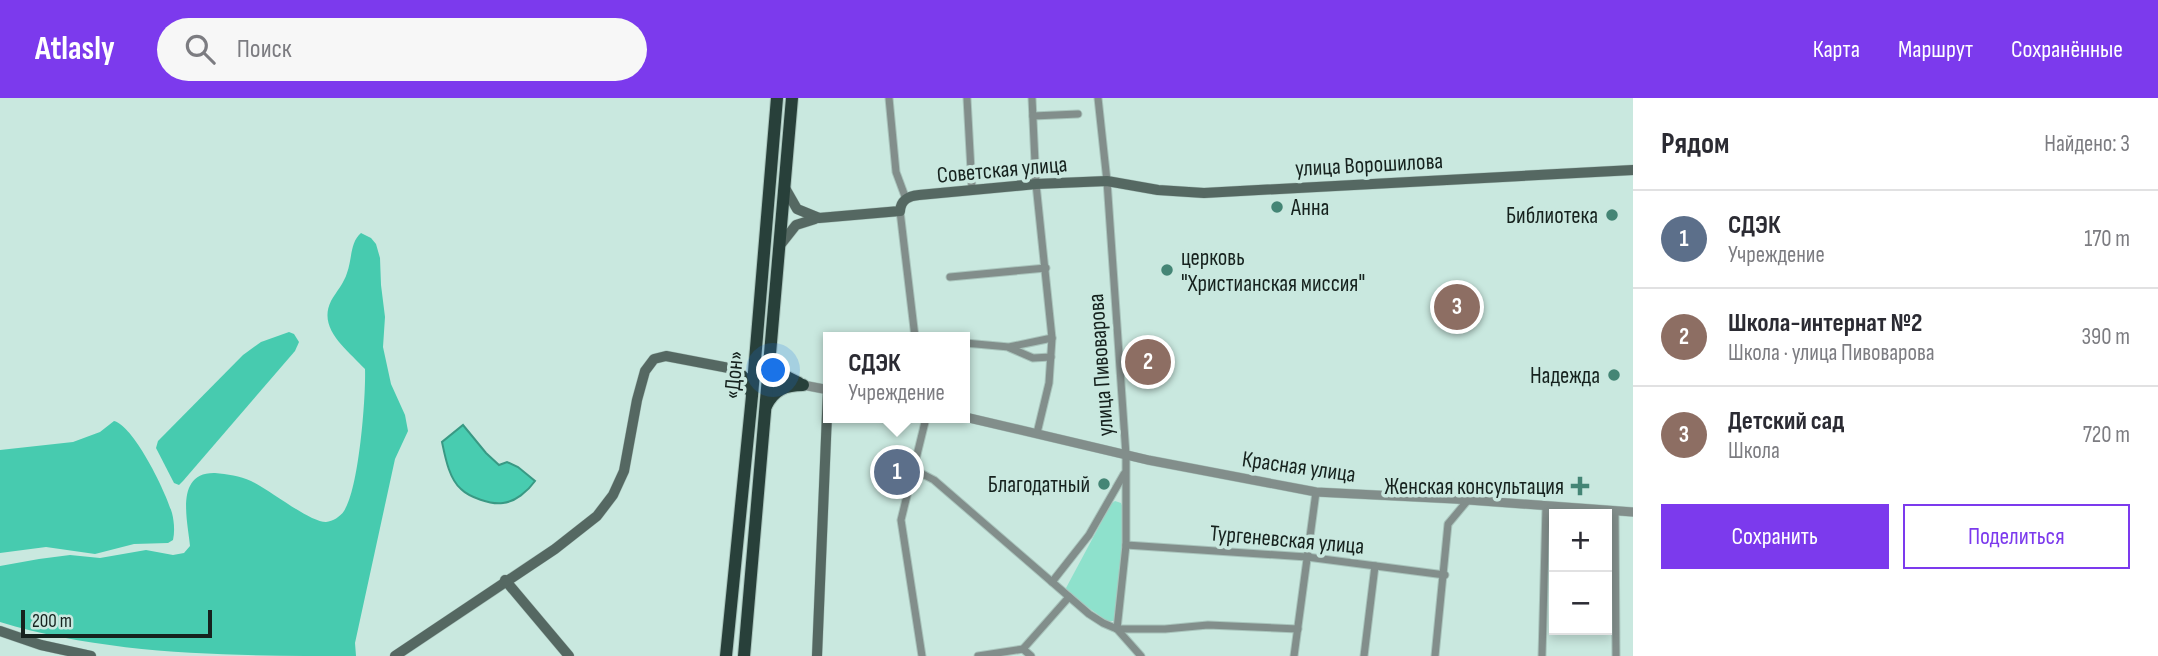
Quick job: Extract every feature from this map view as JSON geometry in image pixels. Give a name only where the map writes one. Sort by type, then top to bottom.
[{"type":"highway","name":"«Дон»","points":[[726,656],[756,353],[777,98]]},
{"type":"highway","name":"«Дон»","points":[[744,656],[792,98]]},
{"type":"highway","points":[[734,369],[748,365],[756,353]]},
{"type":"highway","points":[[769,356],[783,377],[803,385]]},
{"type":"highway","points":[[734,369],[745,379],[752,396]]},
{"type":"highway","points":[[764,410],[769,399],[779,390],[791,385],[803,385]]},
{"type":"main road","name":"улица Ворошилова","points":[[1107,181],[1169,191],[1205,192],[1633,170]]},
{"type":"main road","name":"Советская улица","points":[[819,218],[903,204],[919,195],[1036,184],[1107,181]]},
{"type":"main road","points":[[784,184],[797,209],[819,218]]},
{"type":"main road","points":[[779,247],[796,225],[819,218]]},
{"type":"main road","points":[[395,656],[579,532],[597,516],[613,495],[624,471],[637,400],[648,365],[660,356],[666,356],[734,369]]},
{"type":"main road","points":[[817,656],[828,423]]},
{"type":"main road","points":[[505,580],[569,656]]},
{"type":"main road","points":[[0,631],[41,645],[91,656]]},
{"type":"street","points":[[889,98],[896,172],[903,204],[915,332]]},
{"type":"street","points":[[967,98],[972,189]]},
{"type":"street","points":[[1032,98],[1036,184],[1052,338],[1049,383],[1037,433]]},
{"type":"street","name":"улица Пивоварова","points":[[1098,98],[1107,181],[1126,455],[1126,545],[1117,629]]},
{"type":"street","points":[[1033,116],[1078,114]]},
{"type":"street","points":[[950,276],[1046,268]]},
{"type":"street","points":[[970,343],[1009,347],[1052,338]]},
{"type":"street","points":[[1009,347],[1033,358],[1051,357]]},
{"type":"street","points":[[803,385],[823,389]]},
{"type":"street","name":"Красная улица","points":[[970,418],[1126,455],[1316,492],[1633,512]]},
{"type":"street","points":[[922,656],[901,520],[925,423]]},
{"type":"street","points":[[913,470],[934,480],[1069,597],[1103,623],[1117,629],[1166,629],[1208,625],[1298,629]]},
{"type":"street","points":[[1052,582],[1089,535],[1126,470]]},
{"type":"street","points":[[1294,656],[1316,492]]},
{"type":"street","points":[[1435,656],[1448,524],[1468,500]]},
{"type":"street","points":[[1542,656],[1546,507]]},
{"type":"street","points":[[1615,512],[1616,656]]},
{"type":"street","name":"Тургеневская улица","points":[[1126,545],[1307,557],[1445,575]]},
{"type":"street","points":[[1364,656],[1375,566]]},
{"type":"street","points":[[978,656],[1023,649],[1069,597]]},
{"type":"street","points":[[1117,629],[1140,656]]},
{"type":"street","points":[[1023,649],[1031,656]]},
{"type":"shaded area","points":[[361,233],[376,244],[380,258],[385,317],[383,347],[391,384],[405,415],[408,431],[395,459],[355,643],[356,656],[221,654],[130,648],[86,642],[0,622],[0,566],[70,555],[100,558],[146,550],[173,555],[184,553],[190,546],[186,500],[194,481],[202,475],[220,473],[247,479],[319,521],[331,521],[342,513],[354,483],[363,420],[365,369],[336,338],[328,321],[328,311],[346,277],[353,246]]},
{"type":"shaded area","points":[[289,332],[294,334],[299,342],[295,351],[183,481],[179,485],[174,483],[156,448],[158,441],[243,355],[261,342]]},
{"type":"shaded area","points":[[114,421],[131,435],[140,447],[163,490],[172,513],[173,540],[168,543],[134,544],[95,554],[46,547],[0,553],[0,450],[73,442],[100,432]]},
{"type":"shaded area","points":[[463,425],[499,465],[507,462],[535,481],[529,489],[512,501],[492,503],[480,500],[461,489],[451,473],[442,442]]},
{"type":"shaded area","points":[[1115,501],[1121,503],[1123,508],[1122,549],[1114,621],[1107,621],[1068,593],[1066,588]]},
{"type":"place","name":"Анна","points":[[1277,207]]},
{"type":"place","name":"Библиотека","points":[[1612,215]]},
{"type":"place","name":"церковь \"Христианская миссия\"","points":[[1167,270]]},
{"type":"place","name":"Детский сад","points":[[1457,307]]},
{"type":"place","name":"Школа-интернат №2","points":[[1148,362]]},
{"type":"place","name":"Надежда","points":[[1614,375]]},
{"type":"place","name":"СДЭК","points":[[897,472]]},
{"type":"place","name":"Благодатный","points":[[1104,484]]},
{"type":"place","name":"Женская консультация","points":[[1580,486]]}]
